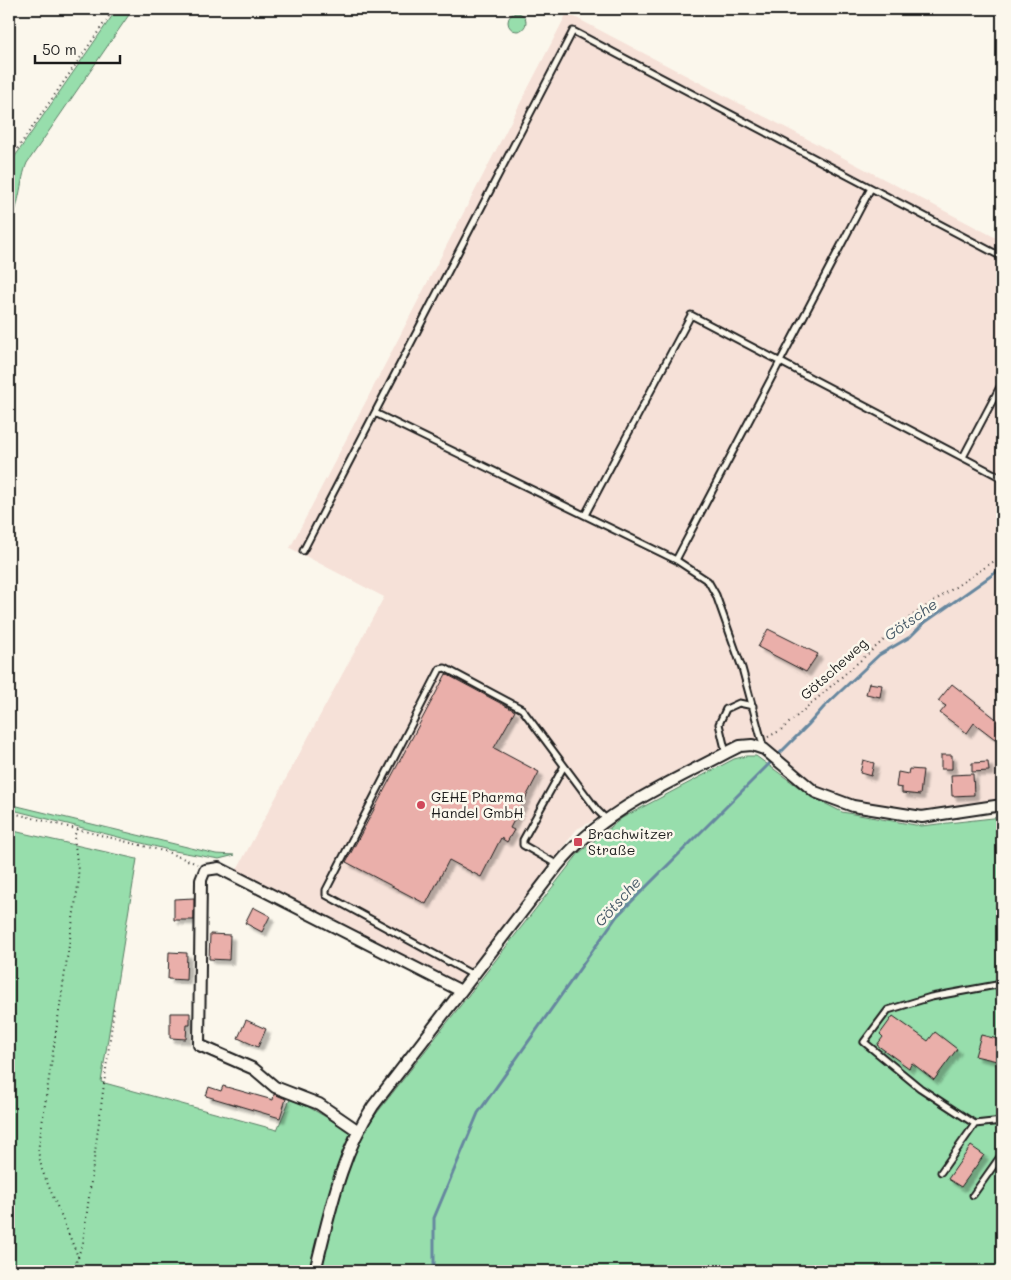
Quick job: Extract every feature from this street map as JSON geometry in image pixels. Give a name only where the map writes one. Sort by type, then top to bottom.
[{"type":"street","points":[[315,1271],[340,1172],[357,1130],[460,991],[558,865],[578,842],[605,818],[740,746],[762,744],[785,767],[816,792],[853,806],[922,817],[1002,805]]},
{"type":"street","points":[[357,1130],[319,1104],[275,1087],[254,1069],[199,1045],[201,880],[205,870],[219,868],[460,991]]},
{"type":"lane","points":[[303,551],[573,31],[1002,257]]},
{"type":"lane","points":[[676,560],[871,188]]},
{"type":"lane","points":[[584,515],[691,316],[1002,478]]},
{"type":"lane","points":[[963,457],[1002,383]]},
{"type":"lane","points":[[375,413],[676,560],[708,581],[716,594],[753,706],[762,744]]},
{"type":"lane","points":[[473,975],[326,894],[326,890],[440,669],[444,668],[516,704],[522,709],[596,810],[605,818]]},
{"type":"lane","points":[[726,753],[719,724],[726,709],[739,703],[753,706]]},
{"type":"lane","points":[[558,865],[523,845],[523,840],[564,766]]},
{"type":"lane","points":[[1002,984],[931,997],[888,1010],[864,1042],[920,1088],[975,1124],[1002,1121]]},
{"type":"lane","points":[[941,1172],[975,1124]]},
{"type":"lane","points":[[973,1195],[1002,1154]]},
{"type":"path","points":[[9,161],[114,9]]},
{"type":"path","name":"Götscheweg","points":[[762,744],[781,730],[910,617],[1002,556]]},
{"type":"path","points":[[9,812],[167,852],[192,861],[205,870]]},
{"type":"path","points":[[78,830],[74,836],[79,879],[38,1151],[42,1170],[79,1258]]},
{"type":"path","points":[[73,1271],[83,1242],[114,1009]]},
{"type":"shaded area","points":[[567,13],[1002,241],[1002,805],[922,817],[853,806],[815,792],[764,749],[740,746],[577,829],[465,977],[454,985],[235,873],[384,597],[290,548]]},
{"type":"green space","points":[[117,9],[133,9],[27,163],[15,212],[9,223],[9,165]]},
{"type":"green space","points":[[517,13],[523,16],[526,22],[523,28],[517,31],[511,28],[508,22],[511,16]]},
{"type":"green space","points":[[756,756],[812,797],[842,812],[921,826],[1002,817],[1002,1271],[9,1271],[9,830],[137,859],[101,1082],[277,1130],[291,1097],[359,1136],[579,853],[622,818],[734,759]]},
{"type":"green space","points":[[9,804],[216,854],[235,855],[219,859],[169,850],[9,809]]},
{"type":"building","points":[[768,629],[818,654],[806,672],[758,647]]},
{"type":"building","name":"GEHE Pharma Handel GmbH","points":[[446,674],[515,711],[494,748],[539,772],[510,828],[514,830],[507,842],[501,838],[481,877],[449,860],[426,904],[346,862]]},
{"type":"building","points":[[869,683],[882,685],[880,697],[866,694]]},
{"type":"building","points":[[952,684],[1000,722],[997,726],[1002,730],[995,739],[974,723],[967,733],[940,713],[946,706],[938,701]]},
{"type":"building","points":[[941,755],[952,755],[952,769],[941,769]]},
{"type":"building","points":[[863,760],[874,763],[871,776],[860,773]]},
{"type":"building","points":[[988,762],[989,771],[972,772],[972,763]]},
{"type":"building","points":[[909,769],[923,770],[920,795],[902,793],[902,788],[896,787],[898,772],[908,774]]},
{"type":"building","points":[[973,774],[974,795],[952,796],[951,775]]},
{"type":"building","points":[[194,898],[194,920],[174,920],[174,899]]},
{"type":"building","points":[[253,907],[270,916],[262,932],[245,923]]},
{"type":"building","points":[[210,934],[230,935],[229,960],[209,959]]},
{"type":"building","points":[[169,952],[187,953],[186,980],[168,979]]},
{"type":"building","points":[[170,1013],[190,1013],[190,1025],[187,1025],[186,1039],[170,1038]]},
{"type":"building","points":[[893,1016],[928,1041],[935,1032],[957,1049],[934,1080],[912,1063],[909,1068],[877,1045],[883,1037],[880,1034]]},
{"type":"building","points":[[246,1020],[266,1029],[258,1047],[238,1038]]},
{"type":"building","points":[[981,1035],[1002,1040],[997,1061],[975,1056]]},
{"type":"building","points":[[223,1086],[273,1100],[274,1094],[286,1099],[280,1118],[206,1096],[209,1087],[221,1091]]},
{"type":"building","points":[[971,1146],[984,1155],[961,1187],[948,1179]]},
{"type":"waterway","name":"Götsche","points":[[434,1271],[434,1218],[478,1113],[617,916],[824,707],[879,655],[910,637],[924,623],[1002,568]]},
{"type":"place","name":"GEHE Pharma Handel GmbH","points":[[421,805]]},
{"type":"place","name":"Brachwitzer Straße","points":[[578,842]]}]
